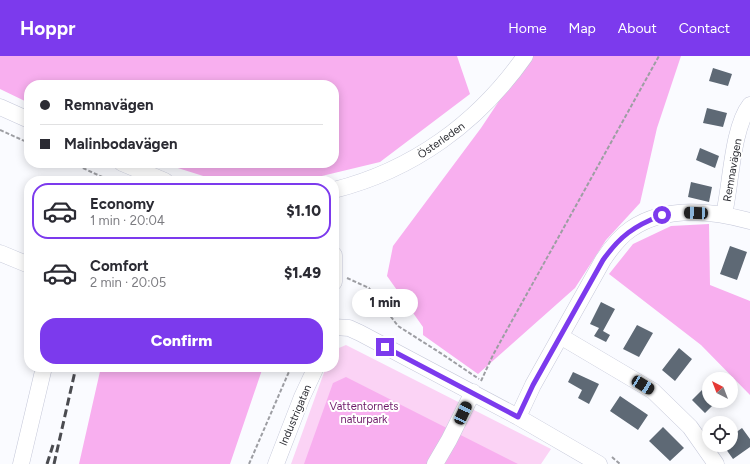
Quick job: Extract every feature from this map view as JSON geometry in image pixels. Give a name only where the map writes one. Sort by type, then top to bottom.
[{"type":"street","name":"Österleden","points":[[339,188],[381,175],[421,155],[446,139],[490,100],[524,56]]},
{"type":"street","name":"Remnavägen","points":[[724,214],[739,130],[744,114],[750,105]]},
{"type":"street","points":[[0,107],[24,118]]},
{"type":"street","points":[[134,168],[153,176]]},
{"type":"street","name":"Remnavägen","points":[[518,417],[560,336],[603,260],[615,243],[631,229],[662,215],[682,213],[724,214],[750,221]]},
{"type":"street","points":[[0,253],[24,263]]},
{"type":"street","points":[[339,327],[349,328],[360,333],[473,392],[599,464]]},
{"type":"street","points":[[560,336],[653,392],[690,427],[716,464]]},
{"type":"street","points":[[21,464],[43,372]]},
{"type":"street","name":"Industrigatan","points":[[276,464],[302,397],[314,372]]},
{"type":"street","points":[[435,464],[473,392]]},
{"type":"path","points":[[339,278],[350,279],[369,288],[398,326],[481,381],[493,356],[659,56]]},
{"type":"path","points":[[0,130],[24,141]]},
{"type":"path","points":[[83,168],[100,176]]},
{"type":"path","points":[[248,464],[289,372]]},
{"type":"green space","points":[[0,56],[457,56],[470,94],[380,162],[322,176],[203,176],[178,168],[339,168],[339,80],[24,80],[24,101],[0,89]]},
{"type":"green space","points":[[529,56],[681,56],[657,128],[640,203],[606,240],[575,288],[478,374],[423,335],[423,327],[387,276],[393,246],[481,128]]},
{"type":"green space","points":[[709,224],[710,285],[750,301],[750,395],[738,383],[738,372],[727,372],[701,345],[609,274],[633,244],[671,226]]},
{"type":"green space","name":"Vattentornets naturpark","points":[[346,345],[551,449],[541,464],[291,464],[324,372],[339,372],[339,348]]},
{"type":"green space","points":[[100,372],[261,372],[230,464],[79,464]]},
{"type":"green space","points":[[346,377],[518,464],[304,464],[333,383]]},
{"type":"building","points":[[713,68],[732,74],[728,86],[709,81]]},
{"type":"building","points":[[707,108],[727,113],[723,127],[703,123]]},
{"type":"building","points":[[700,148],[719,156],[715,168],[696,160]]},
{"type":"building","points":[[691,182],[712,187],[709,202],[688,197]]},
{"type":"building","points":[[730,246],[747,252],[737,280],[720,274]]},
{"type":"building","points":[[601,302],[615,309],[603,331],[610,335],[606,342],[594,336],[599,328],[590,324]]},
{"type":"building","points":[[637,325],[653,333],[639,357],[623,349]]},
{"type":"building","points":[[679,348],[692,359],[675,381],[662,370]]},
{"type":"building","points":[[573,372],[599,384],[589,404],[578,398],[582,390],[568,382]]},
{"type":"building","points":[[702,390],[702,408],[710,408],[705,413],[692,400]]},
{"type":"building","points":[[620,396],[648,415],[638,430],[610,411]]},
{"type":"building","points":[[663,427],[684,448],[670,461],[649,441]]},
{"type":"building","points":[[742,428],[750,439],[750,447],[733,459],[728,452],[738,452],[738,431]]},
{"type":"railway","points":[[54,464],[75,372]]},
{"type":"railway","points":[[47,464],[53,445]]},
{"type":"route","points":[[385,347],[518,417],[533,385],[585,289],[615,243],[631,229],[662,215]]}]
